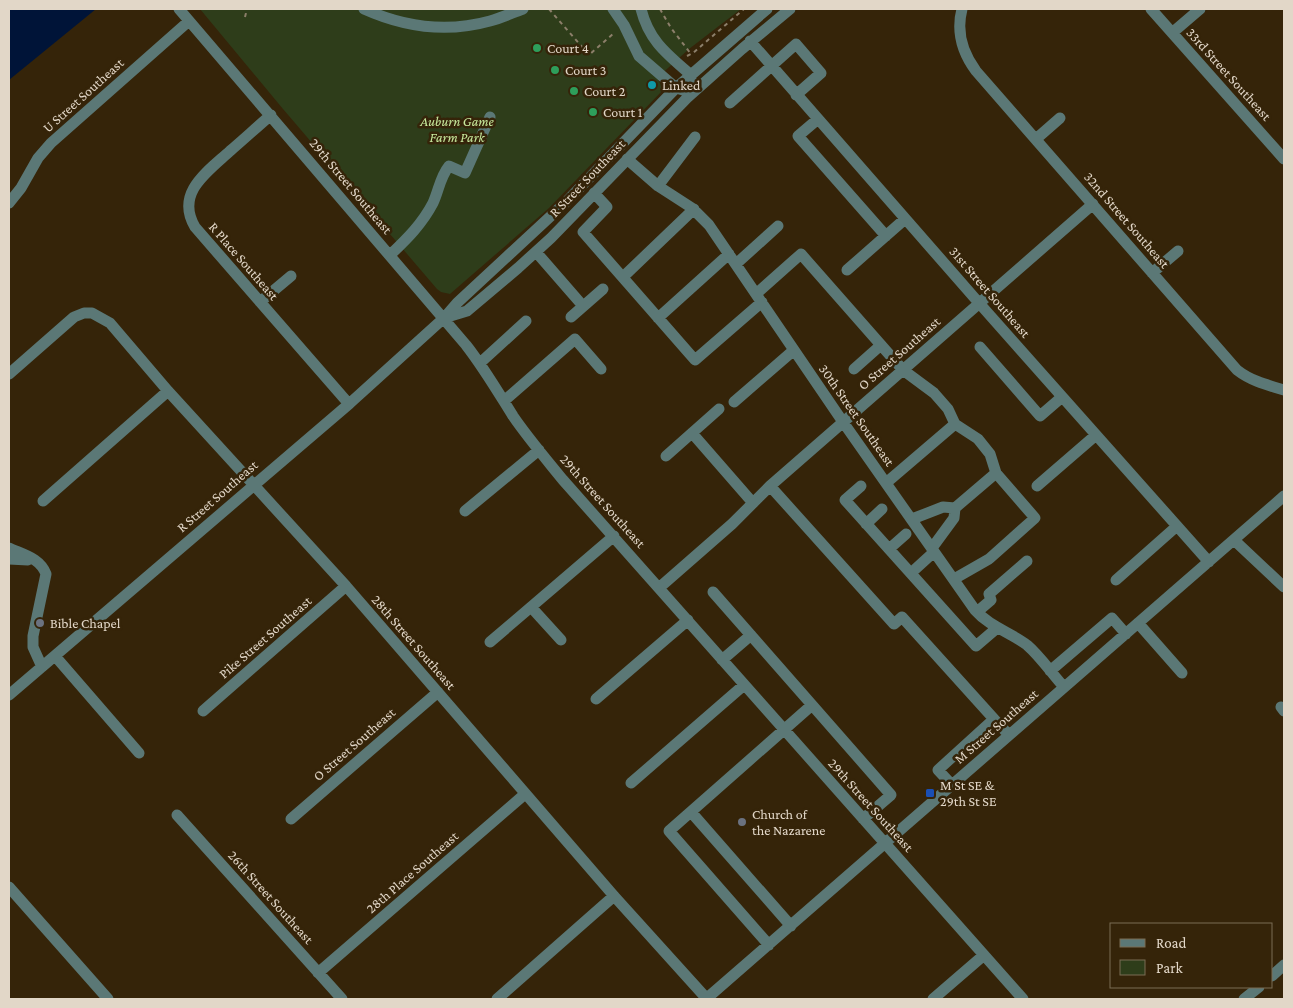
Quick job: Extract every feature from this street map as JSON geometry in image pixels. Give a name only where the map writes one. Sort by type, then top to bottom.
[{"type":"street","name":"29th Street Southeast","points":[[179,9],[444,318],[480,363],[539,450],[744,685],[1023,999]]},
{"type":"street","points":[[364,9],[398,22],[425,27],[455,26],[489,21],[522,9]]},
{"type":"street","points":[[489,21],[505,9]]},
{"type":"street","points":[[613,9],[624,25],[638,56],[676,88],[692,92],[691,75],[657,44],[646,26],[641,9]]},
{"type":"street","name":"R Street Southeast","points":[[9,695],[349,404],[444,318],[457,303],[567,201],[676,88],[768,9]]},
{"type":"street","name":"R Street Southeast","points":[[444,318],[467,311],[536,252],[692,92],[790,9]]},
{"type":"street","name":"32nd Street Southeast","points":[[962,9],[960,31],[963,49],[976,71],[1237,370],[1246,377],[1284,390]]},
{"type":"street","name":"33rd Street Southeast","points":[[1151,9],[1284,157]]},
{"type":"street","points":[[1172,33],[1200,9]]},
{"type":"street","name":"U Street Southeast","points":[[9,203],[21,188],[38,158],[51,143],[189,21]]},
{"type":"street","name":"31st Street Southeast","points":[[750,42],[1209,562]]},
{"type":"street","points":[[730,103],[796,44],[821,73],[796,95]]},
{"type":"street","name":"R Place Southeast","points":[[271,115],[201,177],[192,192],[188,213],[195,228],[349,404]]},
{"type":"street","points":[[390,255],[414,233],[433,202],[444,172],[449,166],[465,173],[490,117]]},
{"type":"street","points":[[1036,139],[1060,118]]},
{"type":"street","points":[[818,119],[798,136],[886,236]]},
{"type":"street","points":[[658,186],[695,137]]},
{"type":"street","name":"30th Street Southeast","points":[[627,159],[658,186],[694,209],[709,226],[843,422],[977,612],[997,628],[1028,646],[1064,687]]},
{"type":"street","points":[[594,193],[608,207],[583,232],[695,360],[801,254],[903,370],[934,393],[948,408],[955,424],[978,439],[990,454],[996,473],[1035,518],[989,559],[954,579]]},
{"type":"street","name":"O Street Southeast","points":[[660,587],[732,524],[770,486],[1093,204]]},
{"type":"street","points":[[623,277],[694,209]]},
{"type":"street","points":[[847,270],[905,219]]},
{"type":"street","points":[[736,264],[778,226]]},
{"type":"street","points":[[1152,272],[1178,251]]},
{"type":"street","points":[[536,252],[583,306]]},
{"type":"street","points":[[658,318],[729,254]]},
{"type":"street","points":[[260,302],[291,276]]},
{"type":"street","points":[[571,317],[603,289]]},
{"type":"street","name":"28th Street Southeast","points":[[9,374],[74,317],[84,313],[92,313],[110,323],[168,391],[346,586],[614,896],[707,999]]},
{"type":"street","points":[[480,363],[526,321]]},
{"type":"street","points":[[504,401],[576,339],[601,369]]},
{"type":"street","points":[[854,369],[881,345]]},
{"type":"street","points":[[980,347],[1040,416],[1062,396]]},
{"type":"street","points":[[734,402],[794,350]]},
{"type":"street","points":[[43,501],[168,391]]},
{"type":"street","points":[[666,456],[719,409]]},
{"type":"street","points":[[886,483],[955,424]]},
{"type":"street","points":[[692,433],[753,503]]},
{"type":"street","points":[[1037,486],[1096,435]]},
{"type":"street","points":[[465,511],[539,450]]},
{"type":"street","points":[[911,573],[933,550],[954,518],[955,508],[996,473]]},
{"type":"street","points":[[770,486],[894,624],[902,617],[1009,735]]},
{"type":"street","points":[[861,486],[845,500],[976,646],[997,628]]},
{"type":"street","name":"M Street Southeast","points":[[707,999],[1284,496]]},
{"type":"street","points":[[912,520],[943,506],[955,508]]},
{"type":"street","points":[[866,524],[882,509]]},
{"type":"street","points":[[1116,580],[1178,526]]},
{"type":"street","points":[[889,549],[906,534]]},
{"type":"street","points":[[490,642],[614,536]]},
{"type":"street","points":[[1234,540],[1284,587]]},
{"type":"street","points":[[9,548],[37,560],[44,568],[46,574],[33,636],[33,647],[42,666]]},
{"type":"street","points":[[9,559],[37,560]]},
{"type":"street","points":[[977,612],[990,600],[989,594],[1027,561]]},
{"type":"street","name":"Pike Street Southeast","points":[[203,710],[346,586]]},
{"type":"street","points":[[713,592],[891,795],[863,819]]},
{"type":"street","points":[[530,607],[561,640]]},
{"type":"street","points":[[1050,671],[1112,618],[1126,634]]},
{"type":"street","points":[[596,699],[688,620]]},
{"type":"street","points":[[1138,623],[1182,673]]},
{"type":"street","points":[[722,660],[750,635]]},
{"type":"street","points":[[55,656],[139,753]]},
{"type":"street","points":[[631,783],[744,685]]},
{"type":"street","name":"O Street Southeast","points":[[291,819],[438,692]]},
{"type":"street","points":[[769,945],[668,831],[812,705]]},
{"type":"street","points":[[952,785],[938,770],[994,719]]},
{"type":"street","name":"28th Place Southeast","points":[[318,973],[525,794]]},
{"type":"street","points":[[691,812],[791,926]]},
{"type":"street","name":"26th Street Southeast","points":[[177,815],[342,999]]},
{"type":"street","points":[[9,887],[108,999]]},
{"type":"street","points":[[497,999],[614,896]]},
{"type":"street","points":[[933,999],[984,955]]},
{"type":"street","points":[[1273,975],[1284,965]]},
{"type":"street","points":[[1244,999],[1258,988]]},
{"type":"path","points":[[245,17],[247,9]]},
{"type":"path","points":[[548,9],[589,55],[624,25]]},
{"type":"path","points":[[660,9],[671,28],[692,54]]},
{"type":"path","points":[[685,57],[692,54],[744,9]]},
{"type":"green space","name":"Auburn Game Farm Park","points":[[200,9],[741,9],[689,49],[657,78],[662,91],[549,208],[450,294],[437,289]]},
{"type":"water","points":[[9,9],[96,9],[9,80]]},
{"type":"place","name":"Court 4","points":[[537,48]]},
{"type":"place","name":"Court 3","points":[[555,70]]},
{"type":"place","name":"Linked","points":[[652,85]]},
{"type":"place","name":"Court 2","points":[[574,91]]},
{"type":"place","name":"Court 1","points":[[593,112]]},
{"type":"place","name":"Bible Chapel","points":[[40,623]]},
{"type":"place","name":"M St SE & 29th St SE","points":[[930,793]]},
{"type":"place","name":"Church of the Nazarene","points":[[742,822]]}]
